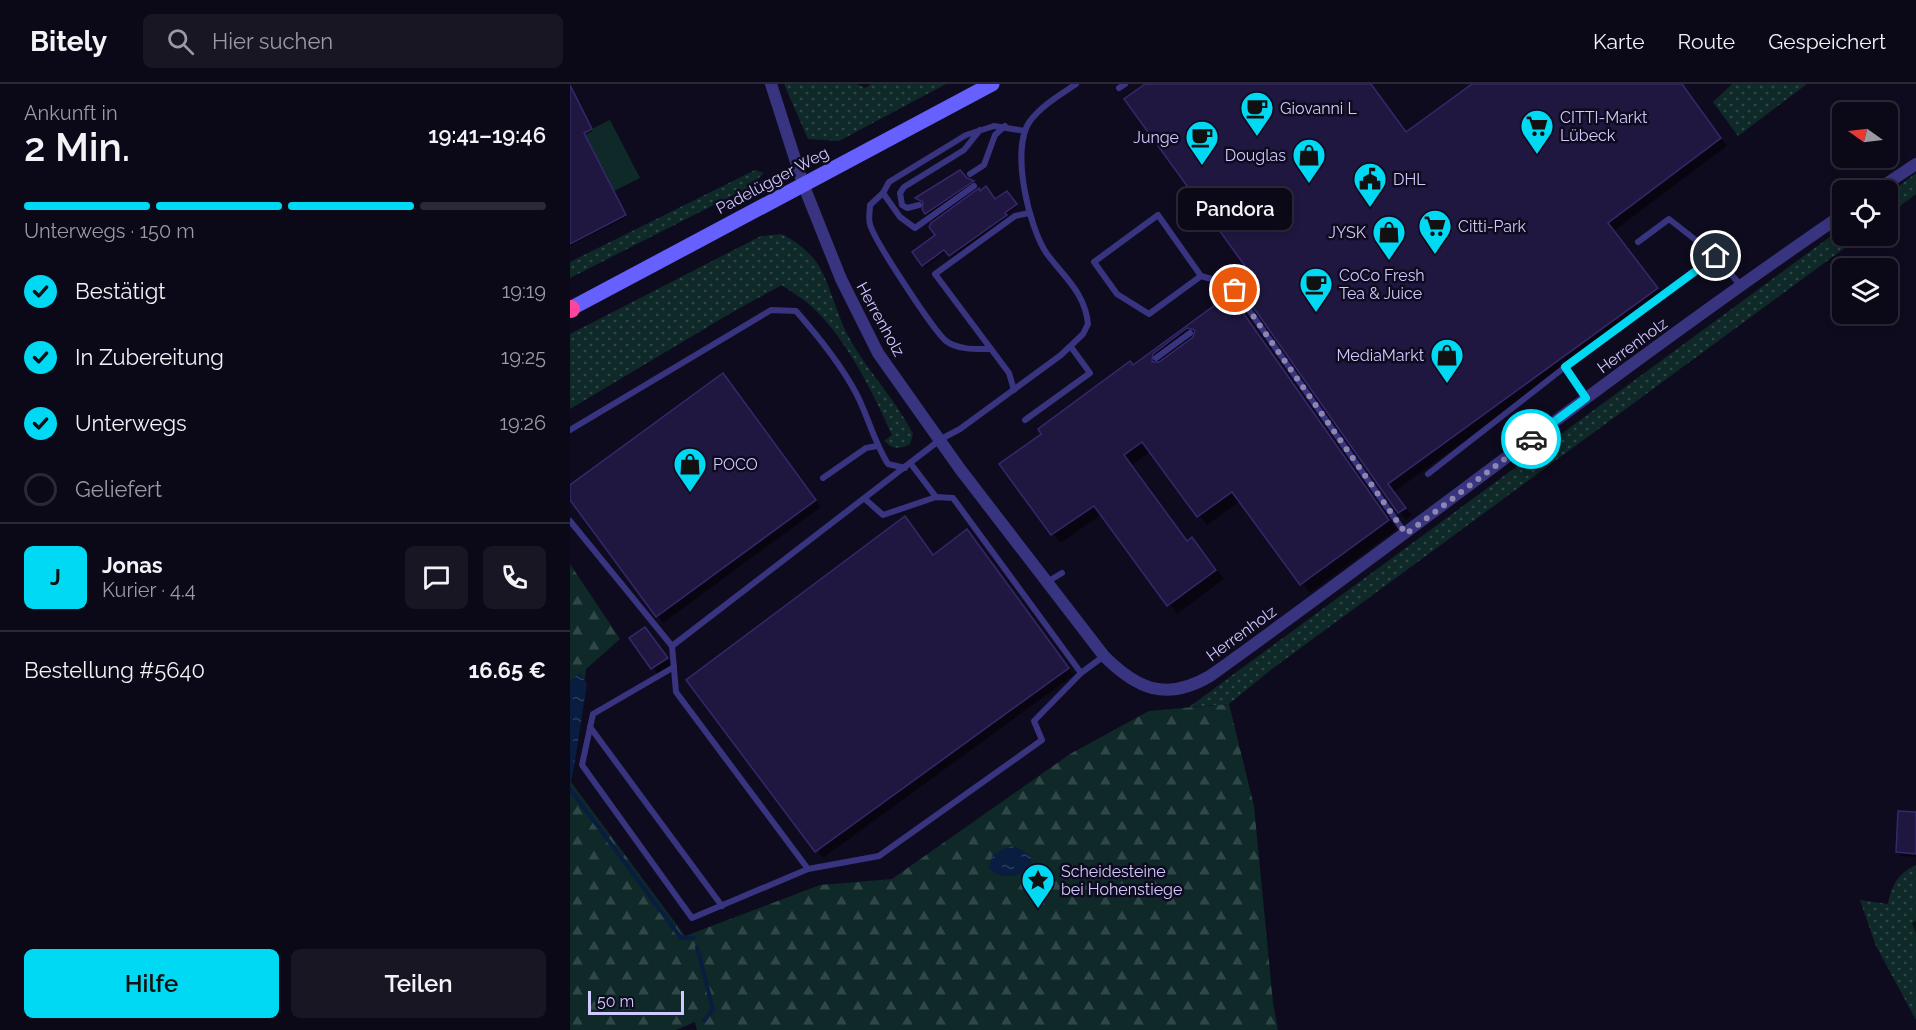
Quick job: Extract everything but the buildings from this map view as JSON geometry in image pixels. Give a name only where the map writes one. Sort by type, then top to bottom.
[{"type":"main road","name":"Padelügger Weg","points":[[570,309],[992,84]]},
{"type":"street","name":"Herrenholz","points":[[771,84],[802,184],[841,279],[878,353],[964,474],[1104,656],[1125,677],[1143,686],[1177,688],[1200,682],[1406,534],[1586,398],[1832,221]]},
{"type":"street","points":[[1892,180],[1916,164]]},
{"type":"lane","points":[[672,646],[941,439],[960,429],[1071,347],[1088,324],[1086,306],[1047,253],[1032,227],[1023,164],[1025,131],[1029,122],[1049,102],[1076,84]]},
{"type":"lane","points":[[1119,88],[1125,84]]},
{"type":"lane","points":[[991,349],[966,349],[947,342],[888,258],[870,224],[870,205],[883,193],[889,182],[966,135],[1005,126],[1025,131]]},
{"type":"lane","points":[[970,174],[984,165],[994,135],[1005,126]]},
{"type":"lane","points":[[919,205],[907,208],[902,205],[900,193],[904,187],[964,150],[981,130]]},
{"type":"lane","points":[[883,193],[900,217],[915,228],[974,186]]},
{"type":"lane","points":[[1014,390],[1009,373],[935,274],[1015,216],[1029,213]]},
{"type":"lane","points":[[1201,276],[1149,314],[1117,294],[1094,262],[1158,215],[1201,276],[1218,281],[1235,290],[1406,534]]},
{"type":"lane","points":[[1638,242],[1669,219],[1716,256],[1741,286]]},
{"type":"lane","points":[[1428,474],[1565,367],[1716,256]]},
{"type":"lane","points":[[570,430],[771,310],[796,311],[829,352],[856,394],[877,446],[888,464],[908,466],[936,497]]},
{"type":"lane","points":[[1156,358],[1190,333]]},
{"type":"lane","points":[[1025,420],[1090,373],[1071,347]]},
{"type":"lane","points":[[1565,367],[1586,398]]},
{"type":"lane","points":[[823,478],[866,448],[877,446]]},
{"type":"lane","points":[[865,499],[883,515],[936,497],[953,498],[1081,673]]},
{"type":"lane","points":[[570,521],[672,646],[676,692],[808,869]]},
{"type":"lane","points":[[1047,582],[1062,573]]},
{"type":"lane","points":[[674,667],[593,714],[582,765],[692,918],[808,869],[879,856],[1041,740],[1034,721],[1081,673],[1104,656]]},
{"type":"lane","points":[[590,727],[722,906]]},
{"type":"green space","points":[[784,84],[857,84],[865,88],[871,84],[946,84],[839,141],[808,139]]},
{"type":"green space","points":[[1732,84],[1807,84],[1738,136],[1713,102]]},
{"type":"green space","points":[[610,120],[640,178],[614,191],[584,133]]},
{"type":"green space","points":[[755,170],[764,173],[749,187],[570,278],[570,262]]},
{"type":"green space","points":[[1916,173],[1916,194],[1898,208],[1898,187]]},
{"type":"green space","points":[[781,234],[802,247],[819,266],[847,334],[898,408],[913,434],[910,444],[896,448],[884,441],[892,435],[868,384],[848,350],[812,307],[782,285],[570,409],[570,334],[761,236]]},
{"type":"green space","points":[[1832,235],[1832,246],[1847,246],[1272,669],[1229,704],[1189,707]]},
{"type":"green space","points":[[570,564],[620,639],[586,669],[571,782],[685,936],[820,885],[892,879],[1070,754],[1149,711],[1229,704],[1254,806],[1273,1003],[1278,1030],[697,1030],[695,1022],[676,1030],[570,1030]]},
{"type":"green space","points":[[1916,865],[1916,1020],[1876,946],[1860,900],[1888,904],[1897,880]]},
{"type":"water","points":[[580,673],[587,684],[570,782],[570,681]]},
{"type":"water","points":[[1015,846],[1030,855],[1032,861],[1029,867],[1012,876],[1000,875],[989,868],[992,856],[1003,849]]},
{"type":"waterway","points":[[570,789],[681,938],[694,938]]},
{"type":"waterway","points":[[697,947],[713,1009],[704,1021]]},
{"type":"way so far","points":[[1235,290],[1406,534],[1531,439]]},
{"type":"place","name":"Giovanni L","points":[[1257,137]]},
{"type":"place","name":"CITTI-Markt Lübeck","points":[[1537,155]]},
{"type":"place","name":"Junge","points":[[1202,166]]},
{"type":"place","name":"Douglas","points":[[1309,184]]},
{"type":"place","name":"DHL","points":[[1370,208]]},
{"type":"place","name":"Citti-Park","points":[[1435,255]]},
{"type":"place","name":"JYSK","points":[[1389,261]]},
{"type":"place","name":"Pandora","points":[[1235,290]]},
{"type":"place","name":"CoCo Fresh Tea & Juice","points":[[1316,313]]},
{"type":"place","name":"MediaMarkt","points":[[1447,384]]},
{"type":"place","name":"POCO","points":[[690,493]]},
{"type":"place","name":"Scheidesteine bei Hohenstiege","points":[[1038,909]]},
{"type":"route","points":[[1531,439],[1586,398],[1565,367],[1716,256]]}]
